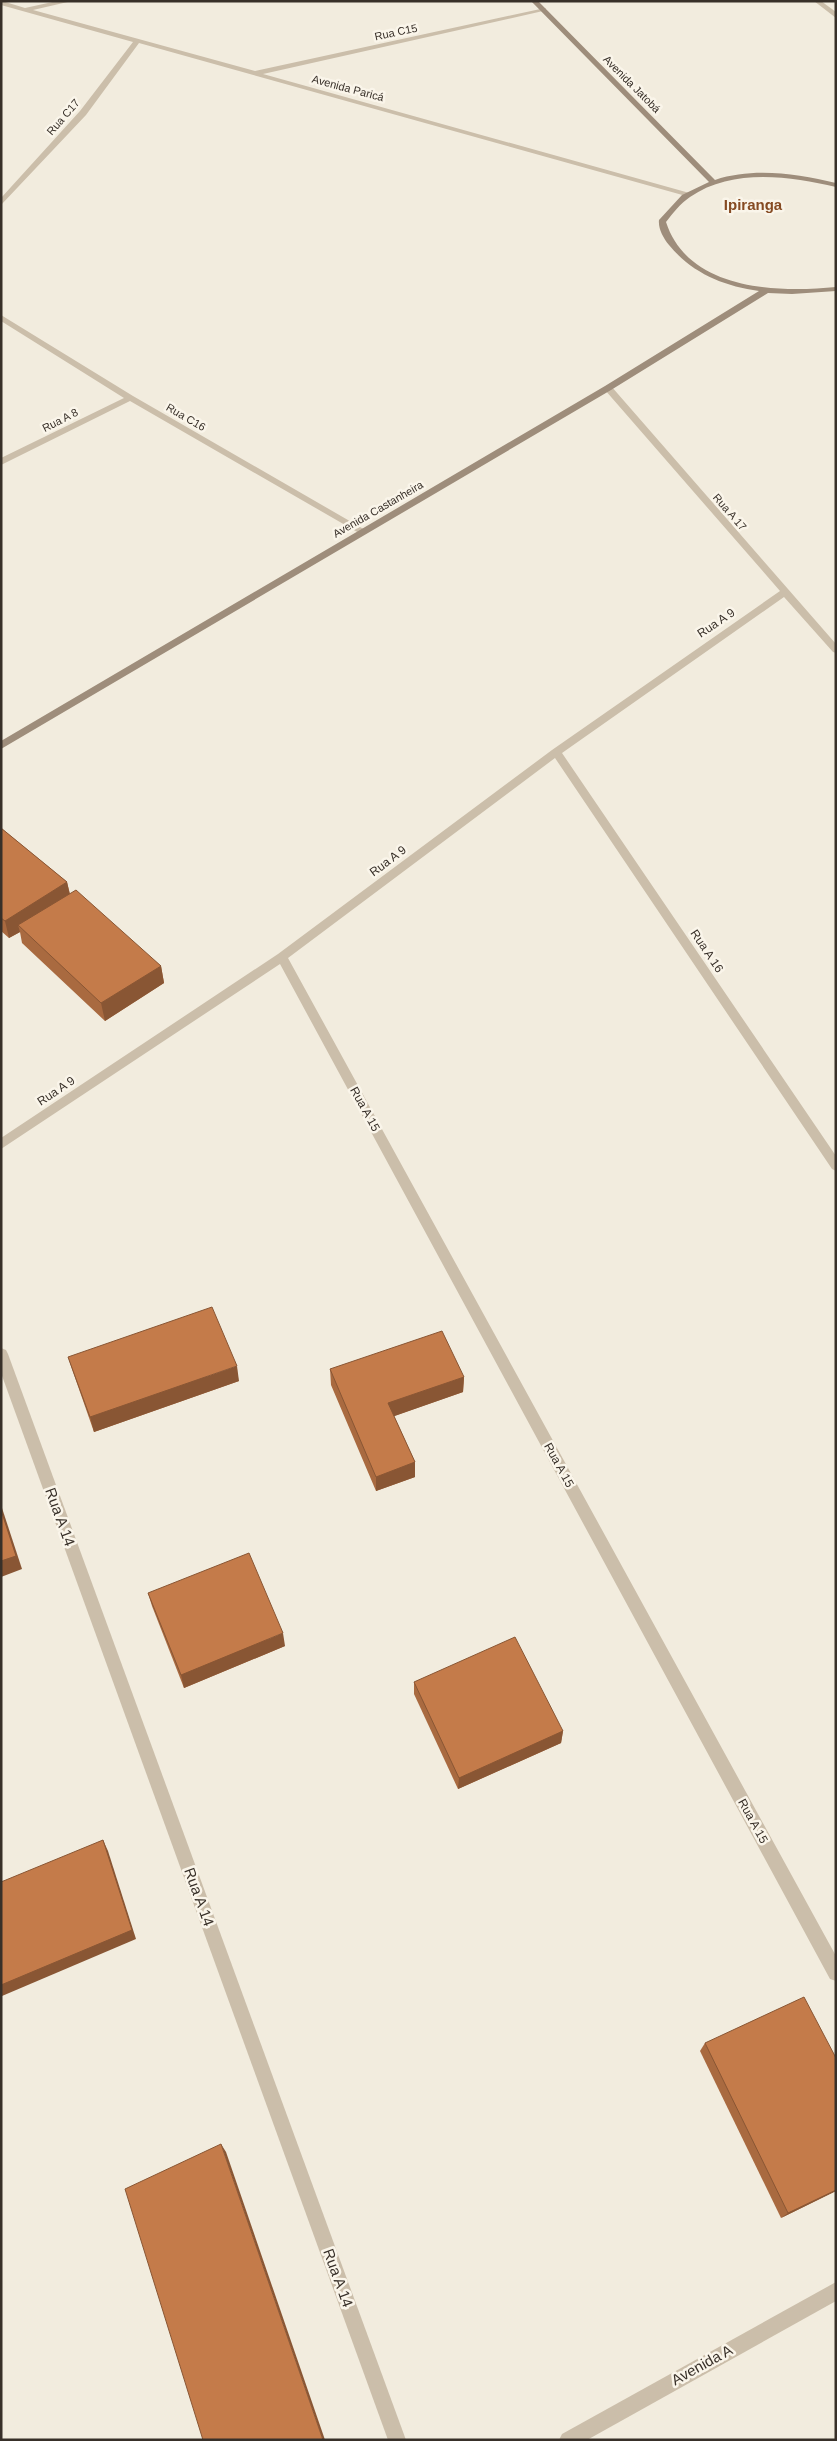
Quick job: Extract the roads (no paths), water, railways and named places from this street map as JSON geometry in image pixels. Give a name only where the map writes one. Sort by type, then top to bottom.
[{"type":"street","points":[[22,10],[69,1]]},
{"type":"street","name":"Avenida Jatobá","points":[[534,1],[714,182]]},
{"type":"street","points":[[817,1],[836,16]]},
{"type":"street","name":"Avenida Paricá","points":[[1,3],[689,194]]},
{"type":"street","name":"Rua C15","points":[[253,73],[543,9]]},
{"type":"street","name":"Rua C17","points":[[1,203],[83,113],[137,41]]},
{"type":"street","points":[[836,185],[807,178],[758,175],[714,182],[689,194],[676,205],[662,222],[669,240],[688,262],[721,280],[765,291],[808,293],[836,289]]},
{"type":"street","name":"Avenida Castanheira","points":[[1,746],[362,531],[608,388],[765,291]]},
{"type":"street","name":"Rua C16","points":[[1,317],[130,398],[362,531]]},
{"type":"street","name":"Rua A 17","points":[[608,388],[836,650]]},
{"type":"street","name":"Rua A 8","points":[[1,462],[130,398]]},
{"type":"street","name":"Rua A 9","points":[[1,1144],[282,957],[556,752],[785,592]]},
{"type":"street","name":"Rua A 16","points":[[556,752],[836,1166]]},
{"type":"street","name":"Rua A 15","points":[[282,957],[836,1973]]},
{"type":"street","name":"Rua A 14","points":[[1,1354],[397,2440]]},
{"type":"street","name":"Avenida A","points":[[568,2440],[836,2291]]},
{"type":"district","name":"Ipiranga","points":[[753,205]]}]
